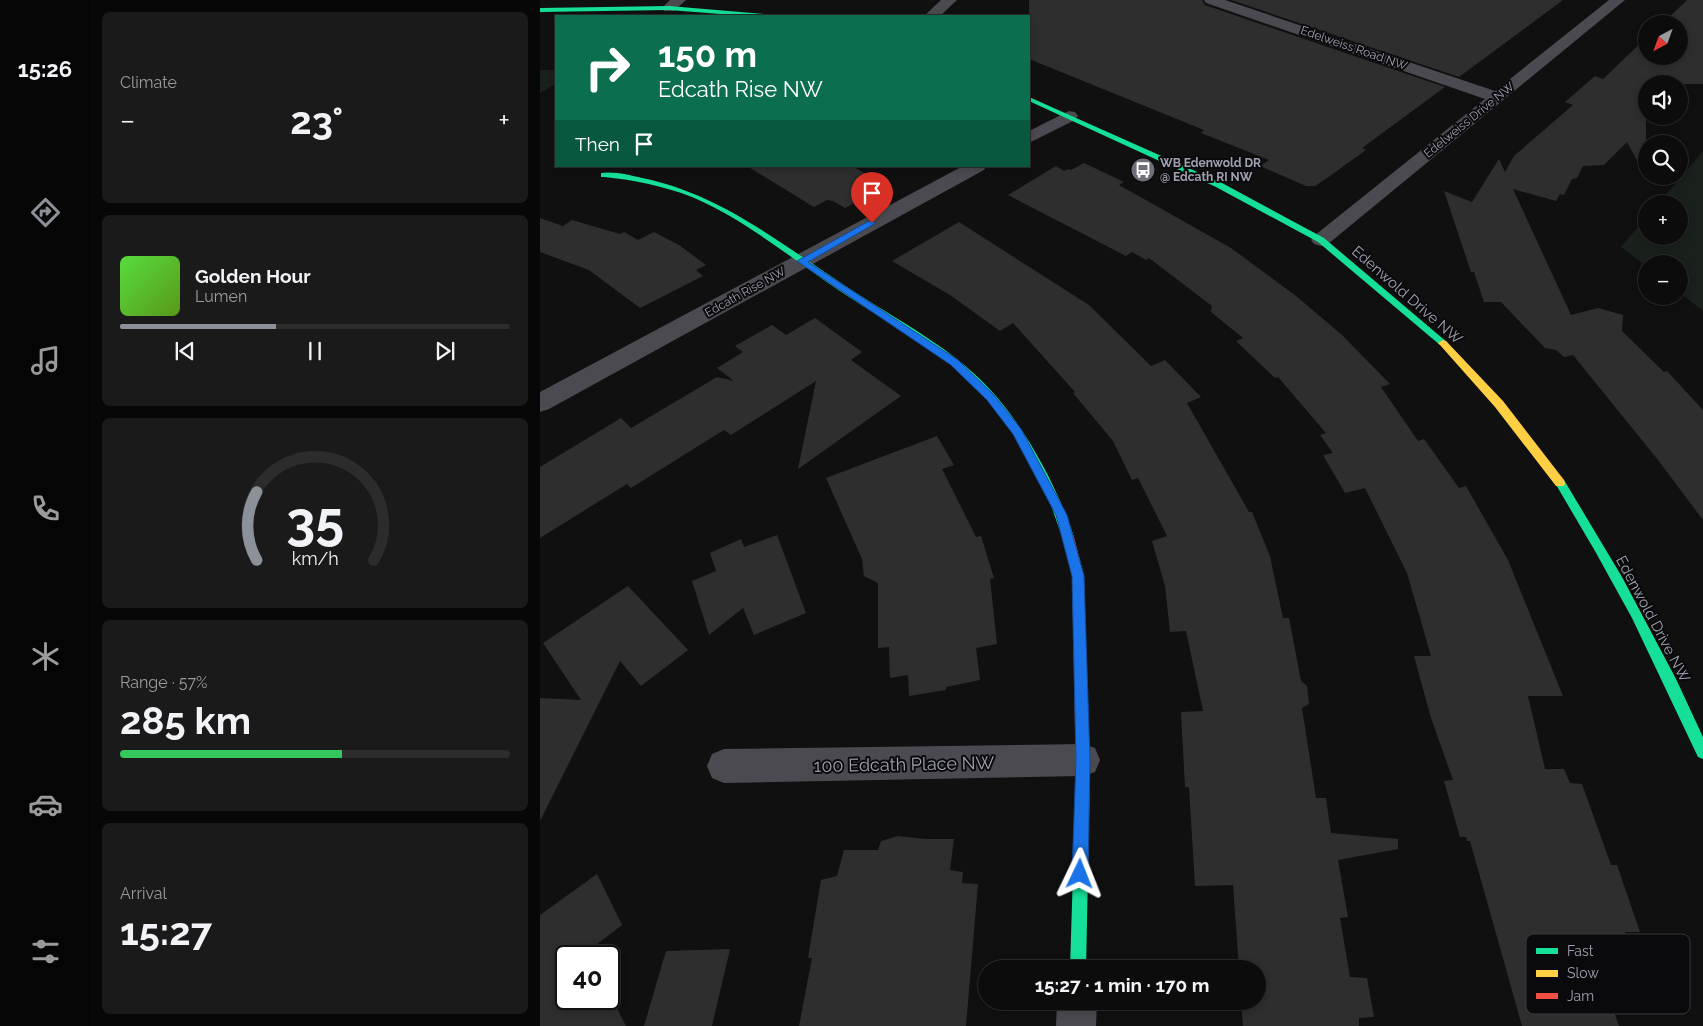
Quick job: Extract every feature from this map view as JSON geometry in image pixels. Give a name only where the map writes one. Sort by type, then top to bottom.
[{"type":"street","points":[[933,15],[950,0]]},
{"type":"street","name":"Edelweiss Road NW","points":[[1211,0],[1498,97]]},
{"type":"street","name":"Edelweiss Drive NW","points":[[1321,240],[1618,0]]},
{"type":"street","points":[[540,10],[674,4],[756,15]]},
{"type":"street","points":[[1253,14],[1270,5]]},
{"type":"street","name":"Edenwold Drive NW","points":[[1030,99],[1219,185],[1321,240],[1439,339],[1499,404],[1559,482],[1589,528],[1682,705],[1703,752]]},
{"type":"street","points":[[1030,137],[1069,116]]},
{"type":"street","name":"Edcath Rise NW","points":[[540,403],[975,167]]},
{"type":"street","points":[[604,175],[641,178],[663,183],[696,195],[728,212],[955,363],[990,397],[1017,432],[1062,515],[1078,576],[1083,760],[1078,960]]},
{"type":"street","name":"100 Edcath Place NW","points":[[724,766],[1083,760]]},
{"type":"street","points":[[1076,1026],[1077,1010]]},
{"type":"shaded area","points":[[540,70],[555,70],[555,85],[540,93]]},
{"type":"shaded area","points":[[1703,151],[1703,311],[1688,299],[1688,255],[1638,255],[1638,260],[1621,247],[1638,227],[1638,245],[1688,245],[1688,195],[1666,195],[1674,185],[1688,185],[1688,169]]},
{"type":"building","points":[[1029,0],[1202,0],[1205,5],[1445,87],[1362,148],[1366,150],[1327,178],[1315,186],[1306,186],[1260,166],[1269,160],[1201,133],[1204,130],[1030,59]]},
{"type":"building","points":[[1231,0],[1563,0],[1459,77]]},
{"type":"building","points":[[1687,0],[1703,0],[1703,84],[1688,84],[1688,75],[1638,75],[1638,125],[1646,125],[1646,135],[1638,135],[1638,162],[1627,142],[1604,165],[1583,166],[1577,178],[1572,179],[1564,195],[1560,194],[1556,201],[1513,189],[1571,315],[1598,308],[1623,315],[1622,331],[1664,372],[1667,371],[1703,410],[1703,520],[1658,460],[1573,355],[1564,357],[1556,350],[1545,348],[1501,302],[1484,302],[1474,272],[1471,272],[1444,191],[1472,202],[1499,159],[1505,172],[1514,156],[1573,105],[1565,102],[1595,76],[1603,79],[1638,46],[1638,65],[1688,65],[1688,15],[1671,15]]},
{"type":"building","points":[[1084,163],[1124,182],[1119,185],[1231,248],[1296,296],[1342,335],[1390,384],[1381,387],[1418,441],[1424,439],[1459,488],[1466,486],[1508,560],[1563,696],[1528,696],[1545,769],[1564,769],[1570,783],[1582,784],[1611,865],[1617,865],[1640,932],[1625,932],[1626,934],[1526,934],[1526,1014],[1615,1014],[1619,1026],[1522,1026],[1470,841],[1467,841],[1466,837],[1460,837],[1444,781],[1453,780],[1431,718],[1414,656],[1431,656],[1407,573],[1365,488],[1345,493],[1323,455],[1333,453],[1320,435],[1326,433],[1278,377],[1275,378],[1236,341],[1243,338],[1211,312],[1212,306],[1149,258],[1146,260],[1132,252],[1126,256],[1008,195],[1056,166],[1064,171],[1071,170]]},
{"type":"building","points":[[749,167],[854,167],[888,186],[845,208],[833,201],[827,200],[814,207]]},
{"type":"building","points":[[540,218],[563,226],[572,220],[620,234],[624,232],[638,240],[654,232],[679,245],[706,265],[696,270],[703,276],[640,308],[589,270],[540,252]]},
{"type":"building","points":[[959,222],[1089,305],[1151,366],[1165,360],[1201,397],[1187,403],[1249,512],[1252,512],[1270,556],[1283,618],[1289,618],[1301,681],[1307,686],[1309,704],[1302,708],[1316,798],[1326,798],[1331,833],[1398,839],[1398,849],[1338,860],[1348,917],[1340,918],[1350,977],[1367,978],[1374,1017],[1359,1018],[1359,1026],[1243,1026],[1242,1010],[1266,1010],[1266,960],[1238,960],[1233,885],[1195,886],[1189,787],[1185,787],[1181,712],[1203,711],[1186,631],[1170,632],[1165,586],[1152,541],[1167,536],[1138,478],[1132,480],[1113,441],[1073,393],[1075,392],[1013,323],[1000,331],[950,295],[892,261]]},
{"type":"building","points":[[815,318],[862,352],[851,360],[901,396],[798,469],[816,381],[731,435],[724,430],[631,488],[627,484],[540,538],[540,467],[621,418],[631,428],[717,377],[734,381],[717,368],[743,352],[735,346],[772,325],[786,335]]},
{"type":"building","points":[[937,436],[954,465],[942,469],[976,537],[981,536],[994,578],[990,579],[997,644],[976,648],[980,680],[946,687],[946,690],[909,696],[908,675],[890,678],[889,647],[878,648],[878,583],[864,576],[862,559],[826,478]]},
{"type":"building","points":[[777,535],[806,613],[754,635],[743,608],[709,635],[692,581],[716,571],[710,553],[741,539],[744,547]]},
{"type":"building","points":[[628,586],[688,650],[641,686],[620,661],[540,821],[540,698],[581,700],[543,643]]},
{"type":"building","points":[[898,836],[925,839],[954,839],[950,870],[963,872],[962,883],[978,884],[966,1026],[799,1026],[812,958],[808,958],[821,880],[837,876],[844,850],[878,850],[881,841]]},
{"type":"building","points":[[597,874],[622,925],[596,945],[555,945],[555,1010],[618,1010],[626,1026],[540,1026],[540,915]]},
{"type":"building","points":[[730,949],[712,1026],[644,1026],[666,951]]},
{"type":"traffic: fast","points":[[540,10],[669,8],[752,15]]},
{"type":"traffic: fast","points":[[1030,99],[1219,185],[1321,240],[1443,343]]},
{"type":"traffic: fast","points":[[604,175],[628,177],[662,185],[696,196],[715,205],[771,239],[843,289],[922,339],[960,367],[992,398],[1026,446],[1055,502],[1068,537]]},
{"type":"traffic: fast","points":[[1560,483],[1599,547],[1636,614],[1703,752]]},
{"type":"traffic: fast","points":[[1078,960],[1083,775]]},
{"type":"traffic: slow","points":[[1443,343],[1499,404],[1560,483]]},
{"type":"traffic: jam","points":[[1068,537],[1078,576],[1083,775]]},
{"type":"place","name":"WB Edenwold DR @ Edcath RI NW","points":[[1143,170]]},
{"type":"route","points":[[872,223],[802,261],[904,327],[955,363],[990,397],[1017,432],[1062,515],[1078,576],[1083,760],[1080,874]]}]
